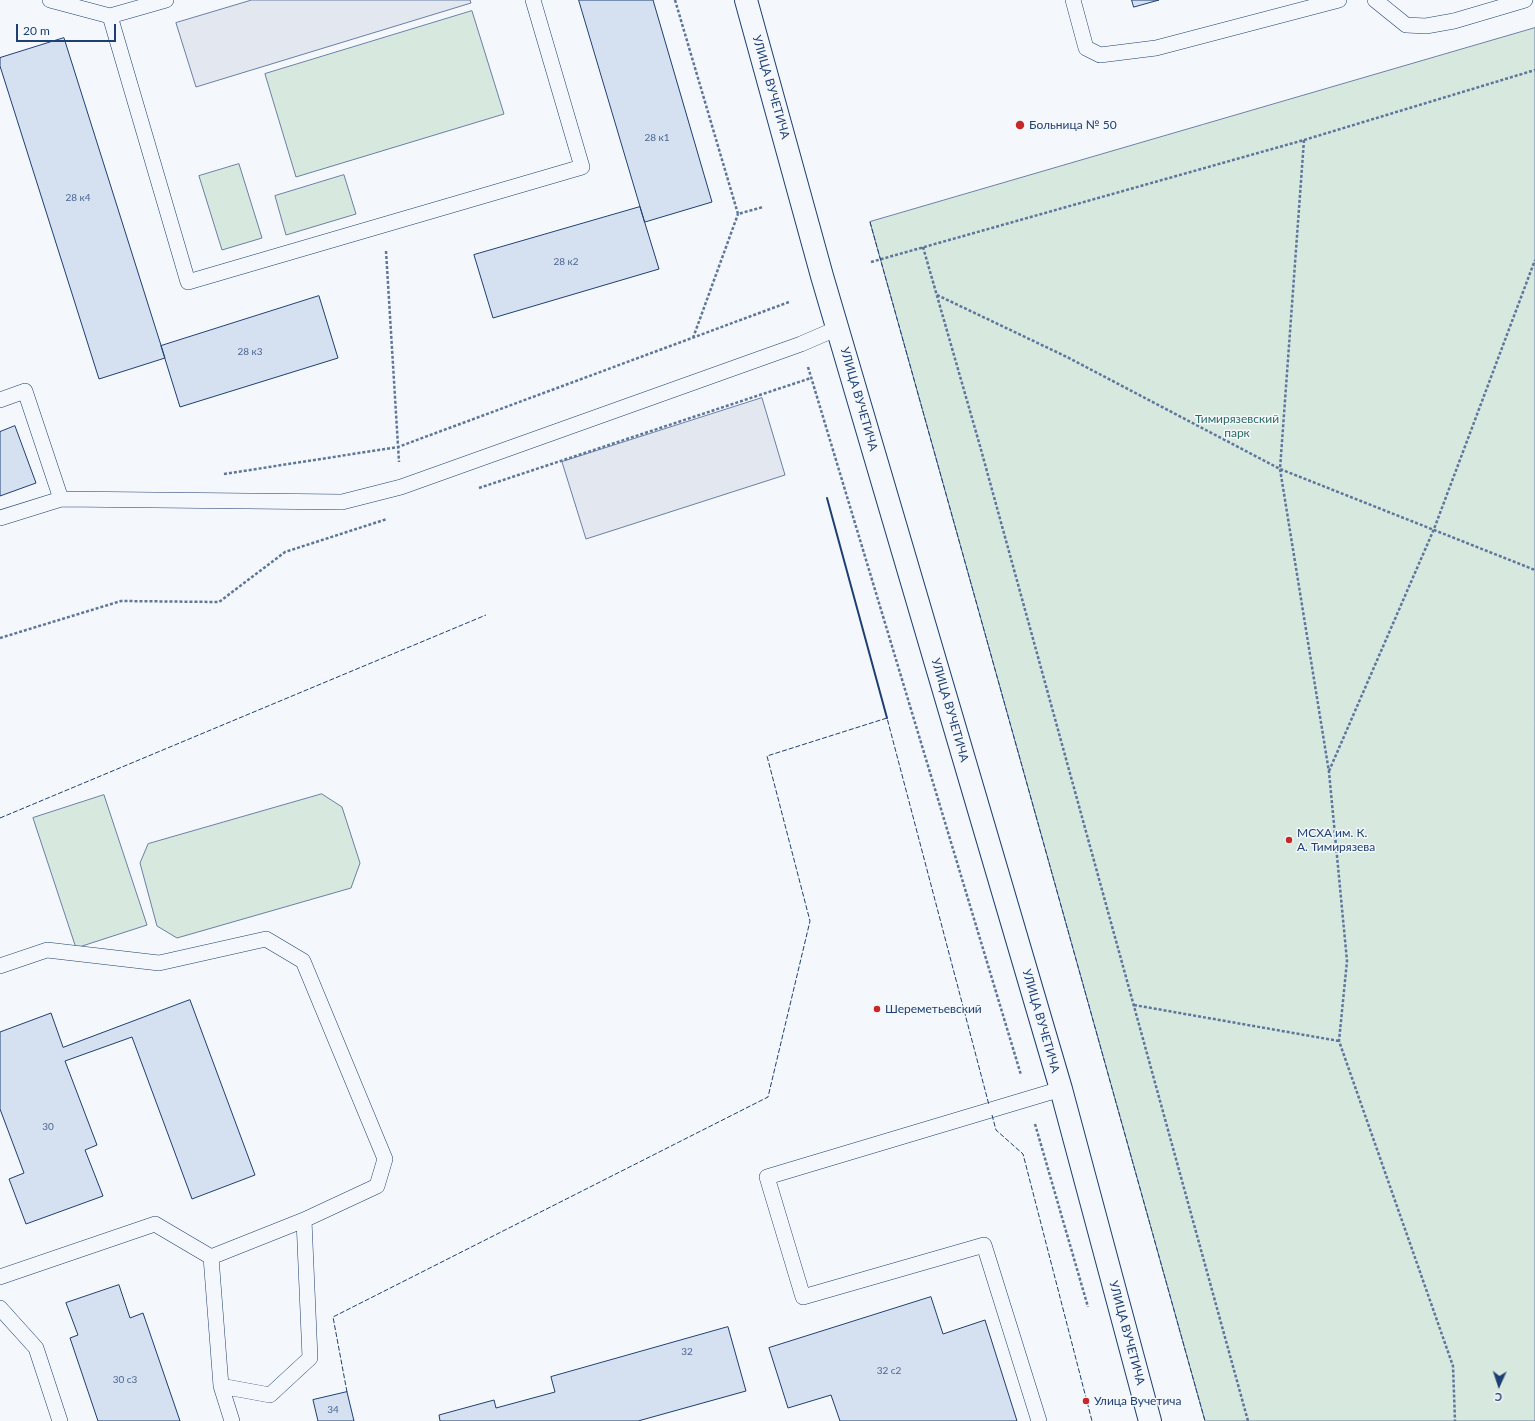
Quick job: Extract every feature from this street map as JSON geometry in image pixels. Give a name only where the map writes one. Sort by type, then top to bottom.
[{"type":"street","name":"УЛИЦА ВУЧЕТИЧА","points":[[746,0],[838,328],[1061,1089],[1150,1421]]},
{"type":"lane","points":[[50,0],[110,16],[166,0]]},
{"type":"lane","points":[[110,16],[188,282],[582,167],[533,0]]},
{"type":"lane","points":[[1073,0],[1086,48],[1100,55],[1156,48],[1339,0]]},
{"type":"lane","points":[[1375,0],[1406,25],[1426,26],[1454,21],[1525,0]]},
{"type":"lane","points":[[0,518],[61,499],[342,502],[401,488],[801,344],[838,328]]},
{"type":"lane","points":[[0,400],[25,391],[61,499]]},
{"type":"lane","points":[[0,966],[47,950],[159,963],[266,939],[303,961],[385,1160],[377,1186],[304,1220],[211,1258]]},
{"type":"lane","points":[[1039,1421],[984,1245],[803,1297],[767,1177],[1061,1089]]},
{"type":"lane","points":[[221,1386],[270,1395],[310,1358],[304,1220]]},
{"type":"lane","points":[[0,1277],[155,1224],[211,1258]]},
{"type":"lane","points":[[211,1258],[221,1386],[232,1421]]},
{"type":"lane","points":[[0,1308],[36,1348],[60,1421]]},
{"type":"path","points":[[675,0],[738,214],[693,338]]},
{"type":"path","points":[[871,262],[1304,140],[1535,70]]},
{"type":"path","points":[[1304,140],[1280,469],[1329,772],[1346,961],[1339,1041],[1453,1366],[1455,1421]]},
{"type":"path","points":[[738,214],[763,207]]},
{"type":"path","points":[[385,225],[401,488]]},
{"type":"path","points":[[923,247],[986,469],[1248,1421]]},
{"type":"path","points":[[1329,772],[1434,529],[1535,260]]},
{"type":"path","points":[[936,295],[1067,357],[1280,469],[1535,570]]},
{"type":"path","points":[[218,474],[398,447],[789,302]]},
{"type":"path","points":[[801,344],[1028,1098],[1089,1313]]},
{"type":"path","points":[[1134,1005],[1339,1041]]},
{"type":"green space","points":[[472,11],[504,114],[296,177],[265,74]]},
{"type":"green space","name":"Тимирязевский парк","points":[[1535,28],[1535,1421],[1205,1421],[870,222]]},
{"type":"green space","points":[[239,164],[262,238],[222,250],[199,176]]},
{"type":"green space","points":[[344,175],[356,214],[286,235],[275,196]]},
{"type":"green space","points":[[322,794],[342,807],[360,863],[351,888],[177,938],[157,926],[140,863],[148,844]]},
{"type":"green space","points":[[104,795],[147,925],[76,948],[33,818]]},
{"type":"shaded area","points":[[252,0],[470,0],[471,3],[196,87],[176,23]]},
{"type":"shaded area","points":[[762,398],[785,475],[586,539],[562,462]]},
{"type":"building","points":[[579,0],[653,0],[712,202],[645,222]]},
{"type":"building","points":[[1132,0],[1159,0],[1134,7]]},
{"type":"building","points":[[64,38],[165,358],[99,379],[0,66],[0,58]]},
{"type":"building","points":[[640,207],[659,269],[493,318],[474,255]]},
{"type":"building","points":[[319,296],[338,358],[180,407],[161,346]]},
{"type":"building","points":[[15,426],[36,483],[0,496],[0,432]]},
{"type":"building","points":[[190,1000],[255,1175],[192,1199],[132,1037],[65,1061],[97,1145],[85,1150],[103,1196],[26,1224],[9,1179],[24,1173],[0,1109],[0,1032],[51,1013],[63,1047]]},
{"type":"building","points":[[119,1285],[130,1318],[143,1313],[180,1421],[98,1421],[70,1338],[78,1335],[66,1303]]},
{"type":"building","points":[[931,1297],[943,1334],[985,1320],[1017,1421],[840,1421],[831,1395],[788,1408],[769,1348]]},
{"type":"building","points":[[728,1327],[746,1391],[638,1421],[440,1421],[439,1415],[494,1400],[496,1408],[555,1392],[551,1377]]},
{"type":"building","points":[[347,1392],[354,1421],[318,1421],[313,1400]]},
{"type":"fence","points":[[870,222],[1205,1421]]},
{"type":"fence","points":[[0,818],[486,615]]},
{"type":"fence","points":[[347,1392],[333,1317],[768,1097],[810,921],[767,756],[887,718],[989,1105]]},
{"type":"fence","points":[[992,1115],[996,1130],[1023,1154],[1092,1421]]},
{"type":"wall","points":[[827,498],[887,718]]},
{"type":"place","name":"Больница № 50","points":[[1020,125]]},
{"type":"place","name":"МСХА им. К. А. Тимирязева","points":[[1289,840]]},
{"type":"place","name":"Шереметьевский","points":[[877,1009]]},
{"type":"place","name":"Улица Вучетича","points":[[1086,1401]]}]
